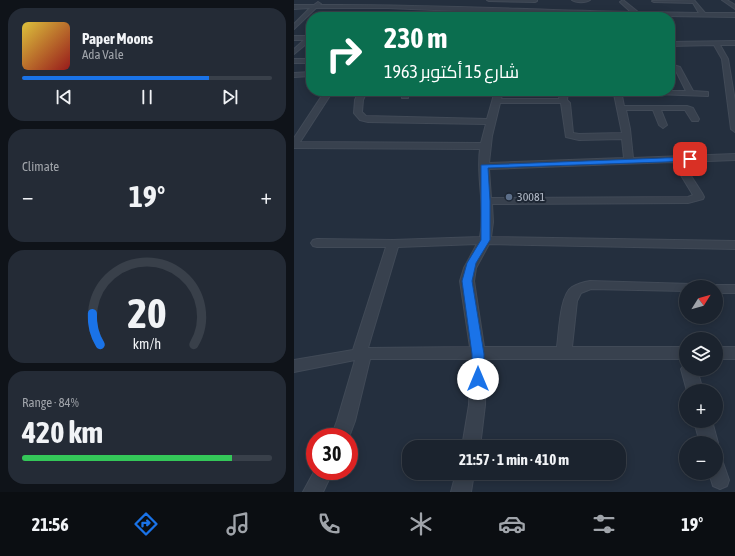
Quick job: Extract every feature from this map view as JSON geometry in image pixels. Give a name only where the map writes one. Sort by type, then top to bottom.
[{"type":"street","points":[[314,0],[321,0]]},
{"type":"street","points":[[310,12],[321,0]]},
{"type":"street","points":[[489,0],[535,2]]},
{"type":"street","points":[[574,0],[588,0]]},
{"type":"street","points":[[659,12],[654,0],[693,2],[701,12]]},
{"type":"street","points":[[724,0],[735,12]]},
{"type":"street","points":[[419,9],[424,2],[468,3]]},
{"type":"street","points":[[482,3],[535,2]]},
{"type":"street","points":[[528,12],[535,2]]},
{"type":"street","points":[[622,2],[634,12]]},
{"type":"street","points":[[294,7],[419,9],[484,12]]},
{"type":"street","points":[[675,14],[735,12]]},
{"type":"street","points":[[294,16],[306,16]]},
{"type":"street","points":[[294,26],[306,16]]},
{"type":"street","points":[[294,38],[306,38]]},
{"type":"street","points":[[294,52],[306,42]]},
{"type":"street","points":[[675,44],[734,44]]},
{"type":"street","points":[[716,44],[725,59],[733,102],[735,129]]},
{"type":"street","points":[[725,59],[735,64]]},
{"type":"street","points":[[294,61],[306,61]]},
{"type":"street","points":[[675,67],[678,68],[688,86],[690,93]]},
{"type":"street","points":[[294,75],[306,74]]},
{"type":"street","points":[[675,92],[705,94]]},
{"type":"street","points":[[294,145],[326,96]]},
{"type":"street","points":[[361,96],[358,113],[363,118],[490,122]]},
{"type":"street","points":[[472,440],[478,404],[478,354],[467,281],[472,263],[485,240],[486,201],[484,166],[490,122],[498,96]]},
{"type":"street","points":[[564,96],[563,101],[566,102],[568,132],[571,136],[626,136]]},
{"type":"street","points":[[618,96],[626,136],[629,161]]},
{"type":"street","points":[[496,101],[563,101]]},
{"type":"street","points":[[620,108],[688,108],[694,120]]},
{"type":"street","points":[[656,108],[663,125]]},
{"type":"street","points":[[294,145],[486,146]]},
{"type":"street","points":[[484,166],[735,157]]},
{"type":"street","points":[[486,201],[697,199],[698,193],[676,160]]},
{"type":"street","points":[[317,243],[393,244],[485,240],[735,245]]},
{"type":"street","points":[[343,428],[362,354],[393,244]]},
{"type":"street","points":[[564,353],[570,301],[572,295],[581,287],[600,284],[679,287]]},
{"type":"street","points":[[723,289],[735,289]]},
{"type":"street","points":[[294,366],[362,354],[564,353],[679,355]]},
{"type":"street","points":[[723,353],[735,353]]},
{"type":"street","points":[[313,492],[319,480]]},
{"type":"street","points":[[461,492],[464,480]]},
{"type":"place","name":"30081","points":[[509,197]]},
{"type":"route","points":[[478,379],[478,354],[467,281],[468,271],[485,240],[486,201],[484,166],[690,159]]}]
